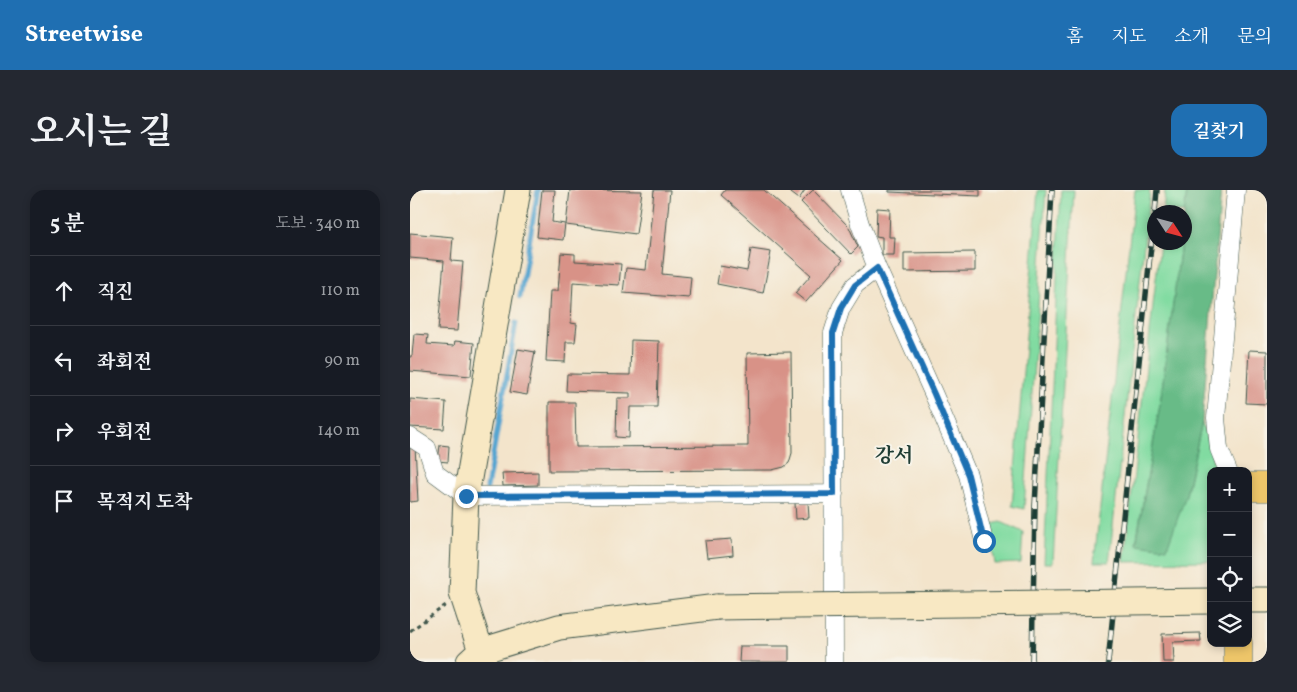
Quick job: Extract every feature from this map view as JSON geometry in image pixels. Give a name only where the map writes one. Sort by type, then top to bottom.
[{"type":"main road","points":[[518,190],[466,496],[462,593],[477,658],[559,627],[717,607],[1207,601]]},
{"type":"main road","points":[[1252,487],[1267,487]]},
{"type":"main road","points":[[1252,600],[1267,600]]},
{"type":"main road","points":[[1238,647],[1238,662]]},
{"type":"street","points":[[850,190],[860,224],[877,268],[968,475],[984,541]]},
{"type":"street","points":[[1226,467],[1219,449],[1216,418],[1236,190]]},
{"type":"street","points":[[834,662],[833,333],[841,308],[855,285],[877,268]]},
{"type":"street","points":[[410,437],[427,448],[435,472],[466,496],[834,494]]},
{"type":"path","points":[[410,631],[462,593]]},
{"type":"green space","points":[[1038,190],[1046,190],[1024,509],[1012,506]]},
{"type":"green space","points":[[1061,190],[1074,190],[1053,563],[1044,563]]},
{"type":"green space","points":[[1135,190],[1150,190],[1109,562],[1094,562]]},
{"type":"green space","points":[[1165,190],[1187,190],[1186,205],[1164,205]]},
{"type":"green space","points":[[1187,190],[1221,190],[1202,422],[1186,495],[1167,548],[1136,544],[1160,404],[1180,250],[1192,250],[1192,205],[1185,205]]},
{"type":"green space","points":[[1159,250],[1180,250],[1160,404],[1136,543],[1186,495],[1202,422],[1215,467],[1207,467],[1207,561],[1124,562]]},
{"type":"green space","points":[[1001,522],[1023,532],[1021,563],[995,564],[989,525]]},
{"type":"building","points":[[542,190],[555,190],[552,222],[565,224],[563,240],[537,237]]},
{"type":"building","points":[[570,190],[642,191],[636,234],[566,225]]},
{"type":"building","points":[[654,190],[670,190],[662,274],[691,277],[689,298],[623,293],[626,268],[646,270]]},
{"type":"building","points":[[725,190],[764,190],[843,260],[806,302],[795,293],[811,275],[721,195]]},
{"type":"building","points":[[787,190],[805,190],[799,199]]},
{"type":"building","points":[[813,190],[849,227],[858,247],[851,254],[801,202]]},
{"type":"building","points":[[889,190],[980,190],[980,196],[889,192]]},
{"type":"building","points":[[877,208],[890,209],[889,237],[895,237],[894,255],[882,255],[882,237],[876,236]]},
{"type":"building","points":[[410,233],[453,237],[451,261],[463,262],[457,331],[438,330],[444,261],[410,258]]},
{"type":"building","points":[[751,249],[771,252],[763,293],[717,284],[720,266],[747,271]]},
{"type":"building","points":[[975,252],[975,271],[904,272],[904,253]]},
{"type":"building","points":[[561,253],[575,254],[575,261],[621,264],[619,285],[573,282],[571,323],[577,324],[575,342],[566,342],[565,362],[546,361],[550,291],[558,291]]},
{"type":"building","points":[[414,334],[428,335],[427,344],[454,346],[455,341],[474,343],[471,376],[410,371],[410,356],[412,356]]},
{"type":"building","points":[[631,340],[659,341],[657,407],[630,407],[629,438],[616,437],[617,398],[630,398],[630,393],[566,391],[567,374],[630,375]]},
{"type":"building","points":[[518,349],[535,352],[527,395],[510,392]]},
{"type":"building","points":[[1249,350],[1267,351],[1267,404],[1246,403]]},
{"type":"building","points":[[791,352],[792,453],[789,463],[784,467],[772,470],[549,471],[549,402],[575,402],[576,447],[748,446],[747,353]]},
{"type":"building","points":[[410,399],[446,402],[444,429],[410,427]]},
{"type":"building","points":[[440,445],[449,446],[448,462],[438,461]]},
{"type":"building","points":[[410,446],[415,446],[418,501],[410,502]]},
{"type":"building","points":[[538,472],[538,485],[503,486],[502,473]]},
{"type":"building","points":[[808,502],[809,518],[796,519],[795,503]]},
{"type":"building","points":[[732,539],[733,555],[707,558],[705,541]]},
{"type":"building","points":[[1200,633],[1201,641],[1173,642],[1174,662],[1163,662],[1162,634]]},
{"type":"building","points":[[740,646],[789,646],[789,662],[739,662]]},
{"type":"waterway","points":[[520,297],[538,190]]},
{"type":"waterway","points":[[487,488],[516,323]]},
{"type":"railway","points":[[1032,662],[1035,506],[1052,190]]},
{"type":"railway","points":[[1156,205],[1157,190]]},
{"type":"railway","points":[[1108,662],[1151,250]]},
{"type":"district","name":"강서","points":[[894,457]]},
{"type":"route","points":[[466,496],[834,494],[833,333],[841,308],[855,285],[877,268],[968,475],[984,541]]}]
